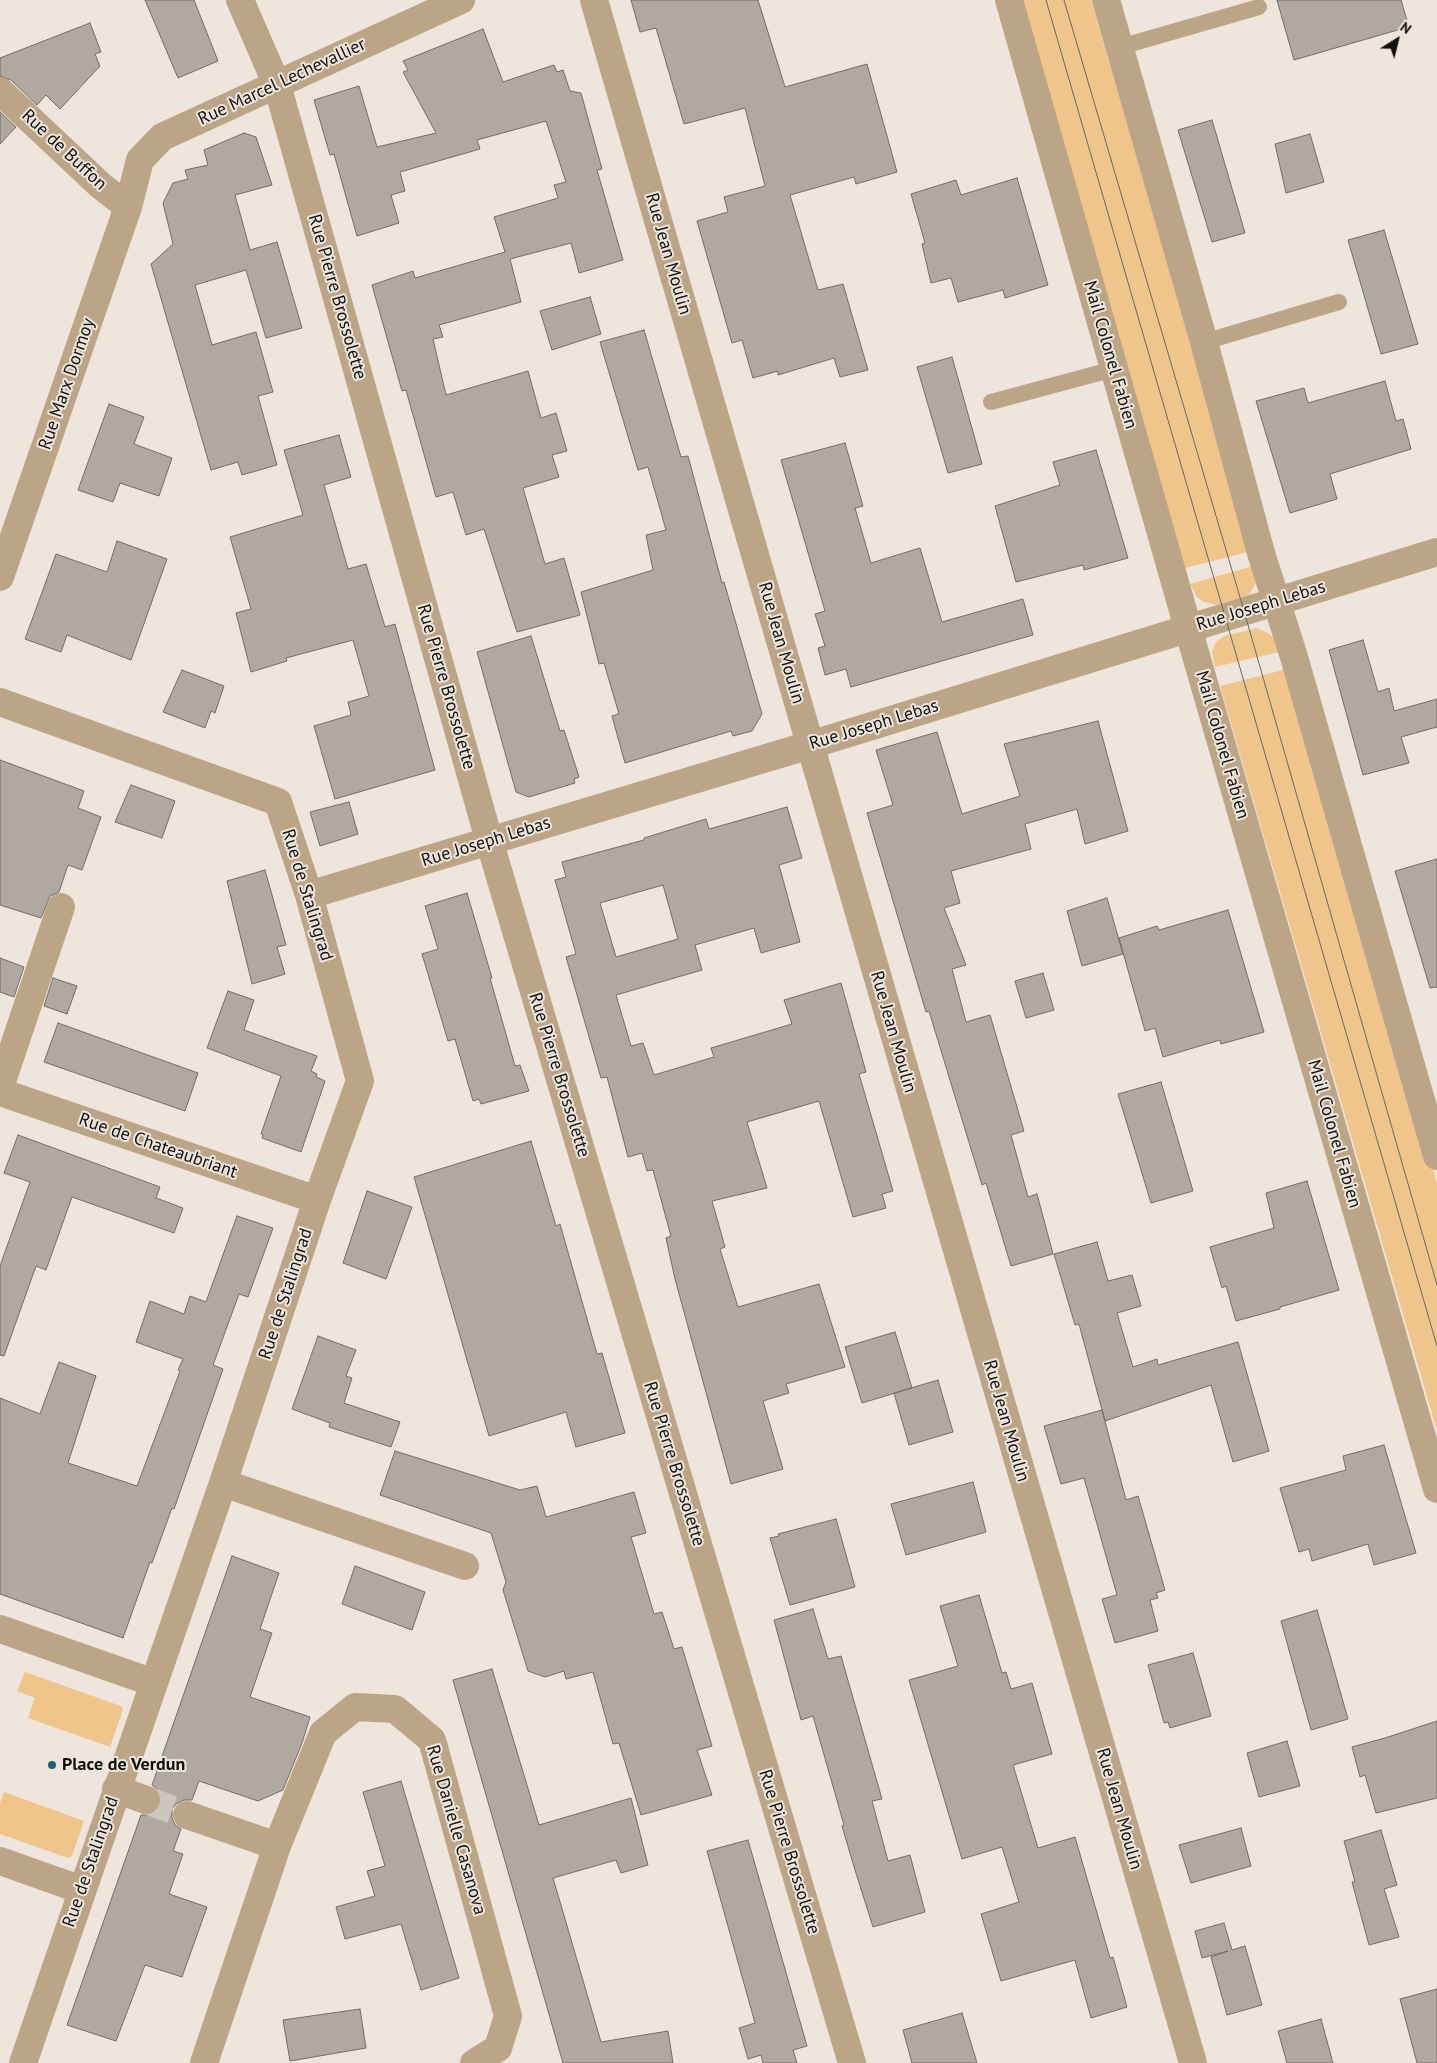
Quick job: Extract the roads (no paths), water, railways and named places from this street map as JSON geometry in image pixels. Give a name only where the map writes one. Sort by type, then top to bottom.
[{"type":"street","name":"Rue Pierre Brossolette","points":[[240,0],[276,85],[489,840],[852,2063]]},
{"type":"street","name":"Rue Marcel Lechevallier","points":[[131,200],[140,160],[162,137],[461,0]]},
{"type":"street","name":"Rue Jean Moulin","points":[[594,0],[1193,2063]]},
{"type":"street","name":"Mail Colonel Fabien","points":[[1009,0],[1188,628],[1437,1488]]},
{"type":"street","points":[[1106,0],[1204,342],[1260,553],[1294,657],[1437,1156]]},
{"type":"street","name":"Rue de Buffon","points":[[0,91],[100,185],[131,200]]},
{"type":"street","name":"Rue Marx Dormoy","points":[[0,577],[131,200]]},
{"type":"street","name":"Rue Joseph Lebas","points":[[309,895],[810,745],[1437,552]]},
{"type":"street","name":"Rue de Stalingrad","points":[[0,702],[278,802],[309,895],[360,1081],[317,1200],[223,1483],[23,2063]]},
{"type":"street","points":[[0,1087],[61,907]]},
{"type":"street","name":"Rue de Chateaubriant","points":[[0,1092],[317,1200]]},
{"type":"street","points":[[223,1483],[465,1566]]},
{"type":"street","points":[[0,1629],[154,1683]]},
{"type":"street","name":"Rue Danielle Casanova","points":[[204,2063],[277,1846],[323,1733],[355,1707],[395,1709],[432,1740],[508,2016],[498,2048],[474,2063]]},
{"type":"street","points":[[116,1789],[146,1800]]},
{"type":"street","points":[[186,1814],[277,1846]]},
{"type":"street","points":[[0,1861],[82,1890]]},
{"type":"street","points":[[0,2061],[6,2063]]},
{"type":"lane","points":[[1120,47],[1259,7]]},
{"type":"lane","points":[[1204,342],[1339,302]]},
{"type":"lane","points":[[991,402],[1114,368]]},
{"type":"tunnel","points":[[146,1800],[187,1815]]},
{"type":"tram line","points":[[1046,0],[1437,1346]]},
{"type":"tram line","points":[[1064,0],[1244,611],[1437,1285]]},
{"type":"place","name":"Place de Verdun","points":[[52,1765]]}]
